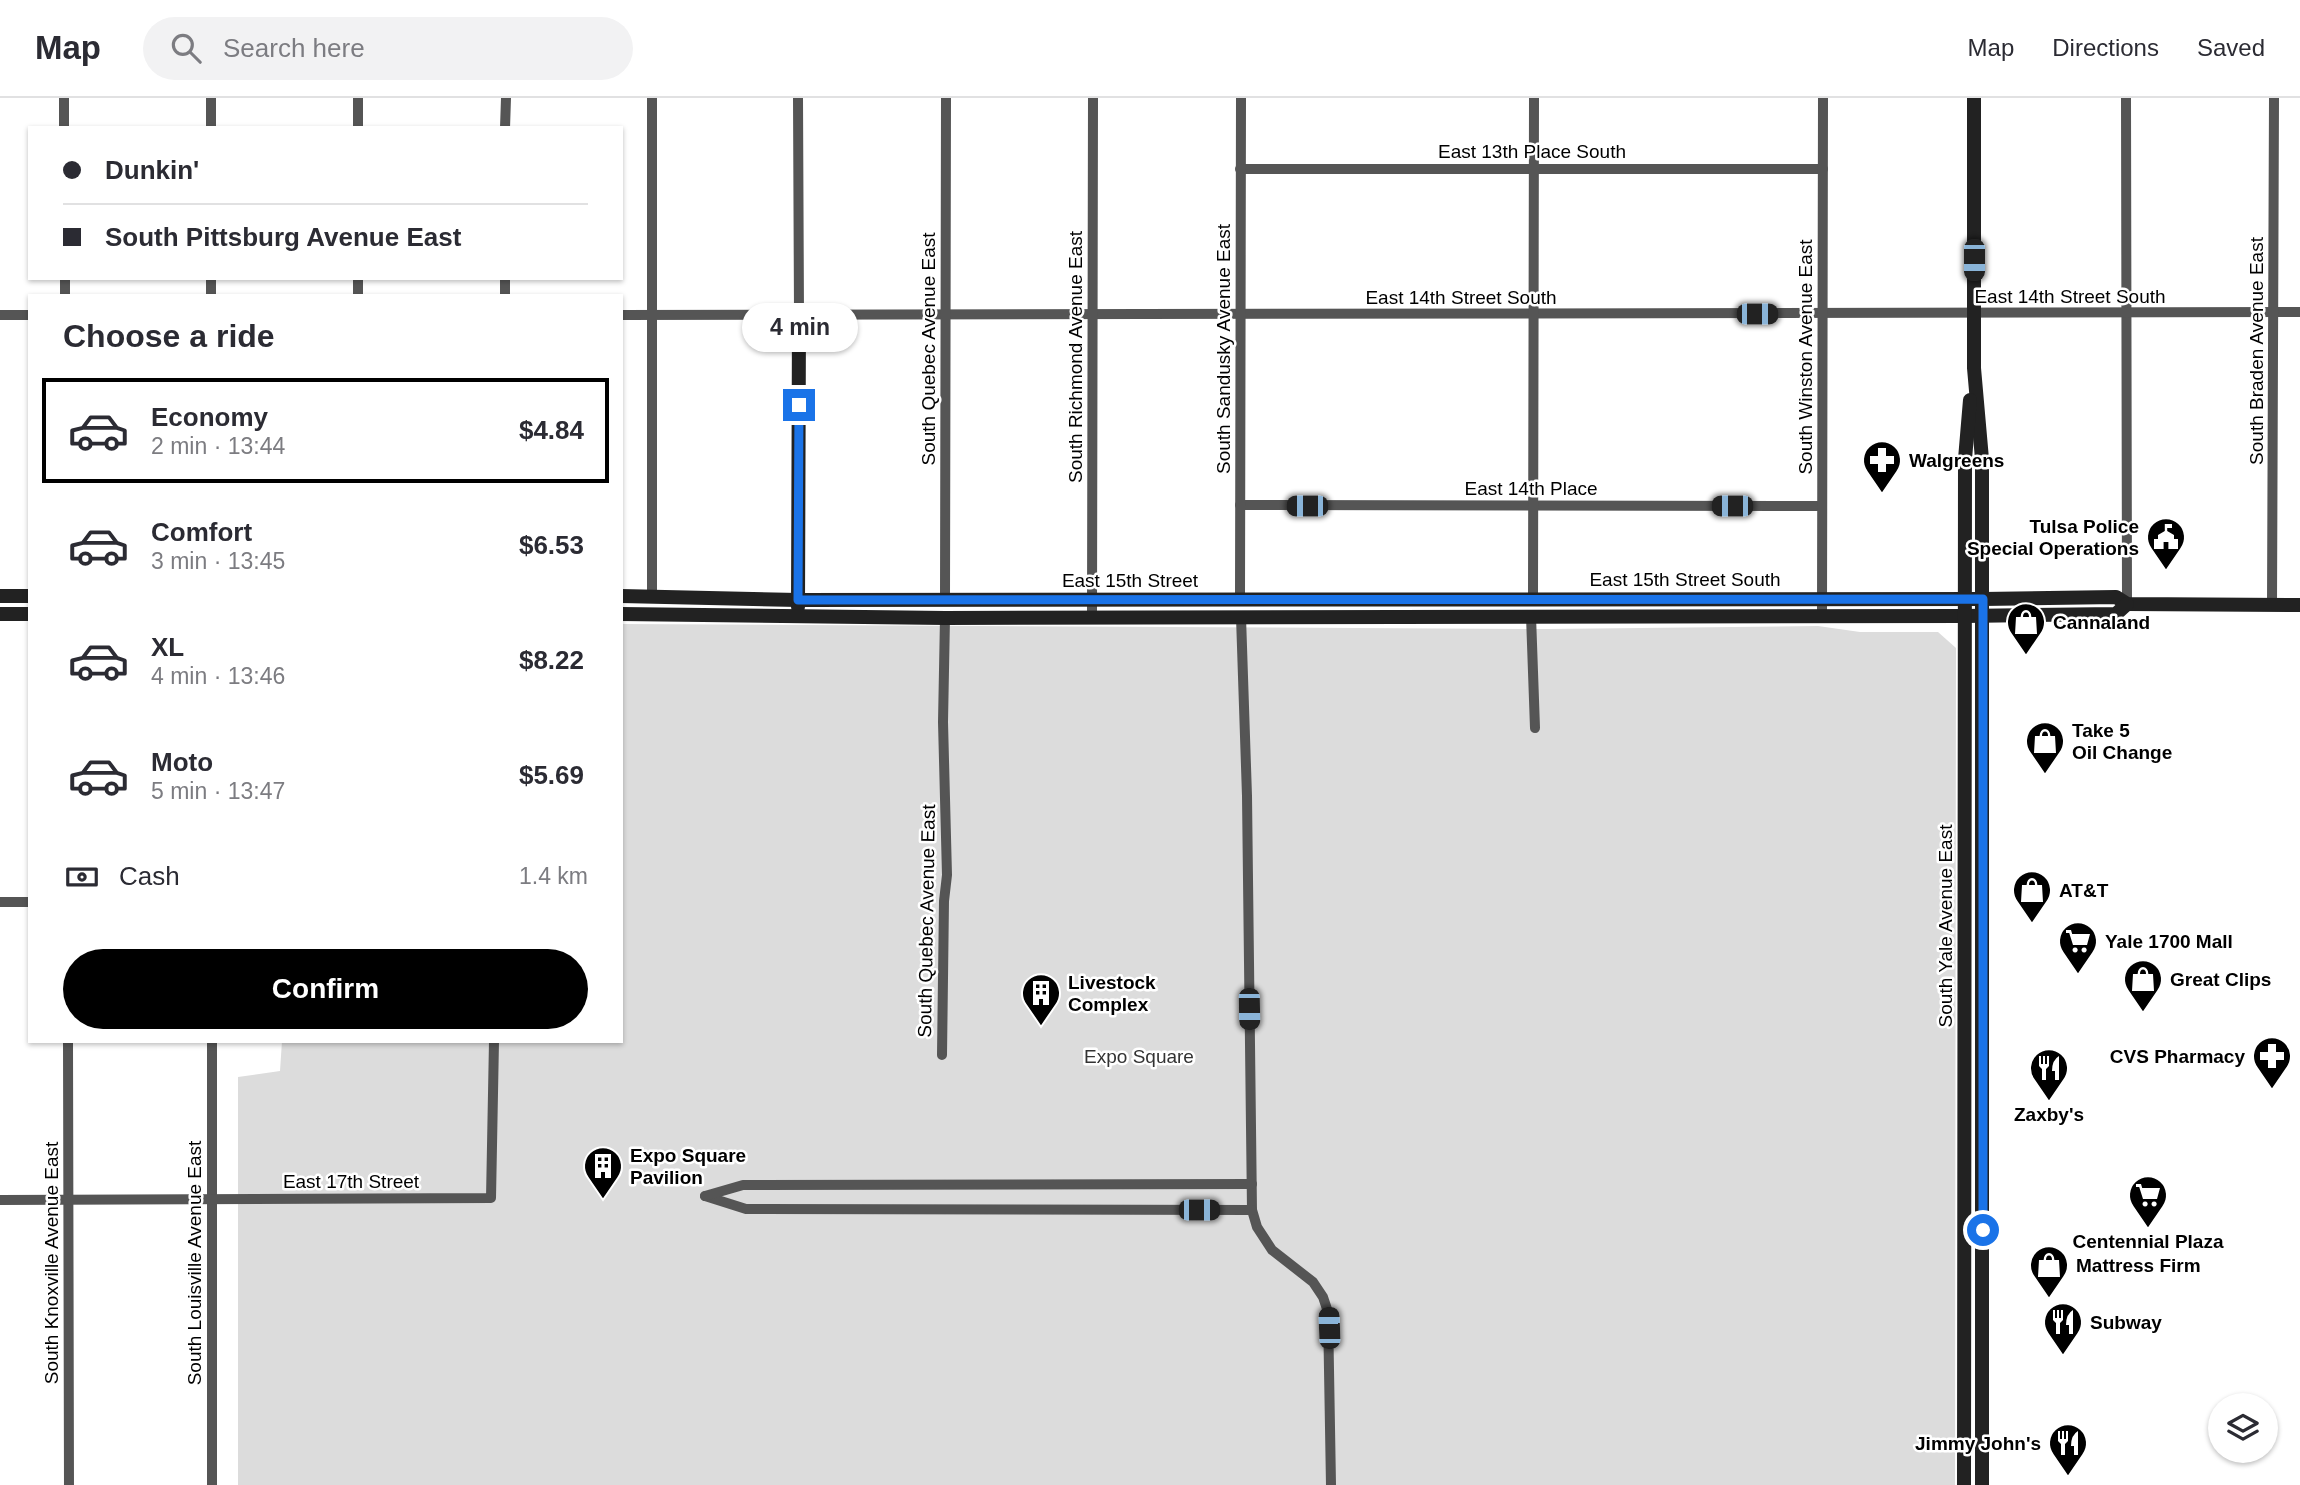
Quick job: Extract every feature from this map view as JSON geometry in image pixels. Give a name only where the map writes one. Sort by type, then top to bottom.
[{"type":"main road","name":"South Yale Avenue East","points":[[1974,98],[1973,314],[1974,368],[1982,459],[1983,599],[1982,1485]]},
{"type":"main road","points":[[797,617],[799,314]]},
{"type":"main road","name":"South Yale Avenue East","points":[[1964,1485],[1965,458],[1974,368]]},
{"type":"main road","points":[[1965,458],[1982,459]]},
{"type":"main road","points":[[0,596],[28,596]]},
{"type":"main road","points":[[623,596],[798,600],[946,599],[945,618]]},
{"type":"main road","points":[[652,596],[652,614]]},
{"type":"main road","name":"East 15th Street South","points":[[1240,599],[2116,597],[2127,604],[2300,605]]},
{"type":"main road","points":[[1531,617],[1533,598]]},
{"type":"main road","name":"East 15th Street","points":[[946,599],[1240,599]]},
{"type":"main road","points":[[1240,599],[1241,617]]},
{"type":"main road","name":"East 15th Street South","points":[[1241,617],[1965,617],[2116,614],[2127,604]]},
{"type":"main road","points":[[0,614],[28,614]]},
{"type":"main road","points":[[623,614],[1092,617]]},
{"type":"main road","name":"East 15th Street","points":[[1092,617],[1241,617]]},
{"type":"main road","points":[[1964,841],[1984,841]]},
{"type":"main road","points":[[1964,1064],[1983,1064]]},
{"type":"main road","points":[[1965,1193],[1983,1193]]},
{"type":"main road","points":[[1965,1293],[1983,1293]]},
{"type":"main road","points":[[1964,1425],[1983,1425]]},
{"type":"street","points":[[64,98],[64,126]]},
{"type":"street","points":[[211,98],[211,126]]},
{"type":"street","points":[[358,98],[358,126]]},
{"type":"street","points":[[505,126],[506,98]]},
{"type":"street","points":[[652,98],[652,596]]},
{"type":"street","points":[[798,98],[799,314]]},
{"type":"street","name":"South Quebec Avenue East","points":[[946,98],[946,599]]},
{"type":"street","name":"South Richmond Avenue East","points":[[1092,617],[1093,98]]},
{"type":"street","name":"South Sandusky Avenue East","points":[[1240,599],[1241,98]]},
{"type":"street","points":[[1533,598],[1534,98]]},
{"type":"street","name":"South Winston Avenue East","points":[[1822,616],[1823,98]]},
{"type":"street","points":[[2126,98],[2127,604]]},
{"type":"street","name":"South Braden Avenue East","points":[[2272,605],[2274,98]]},
{"type":"street","name":"East 13th Place South","points":[[1240,169],[1823,169]]},
{"type":"street","name":"East 14th Street South","points":[[623,315],[2300,312]]},
{"type":"street","points":[[0,315],[28,315]]},
{"type":"street","name":"East 14th Place","points":[[1240,505],[1822,506]]},
{"type":"street","points":[[1241,617],[1247,796],[1252,1210],[1257,1227],[1272,1250],[1313,1282],[1323,1297],[1328,1312],[1331,1485]]},
{"type":"street","points":[[1531,617],[1535,728]]},
{"type":"street","name":"South Quebec Avenue East","points":[[942,1055],[944,901],[947,876],[943,722],[945,618]]},
{"type":"street","points":[[0,902],[28,902]]},
{"type":"street","name":"South Knoxville Avenue East","points":[[68,1043],[69,1485]]},
{"type":"street","name":"South Louisville Avenue East","points":[[212,1043],[212,1485]]},
{"type":"street","name":"East 17th Street","points":[[0,1199],[491,1198],[494,1043]]},
{"type":"street","points":[[1252,1184],[743,1185],[705,1196],[746,1209],[1252,1210]]},
{"type":"green space","name":"Expo Square","points":[[623,624],[1547,629],[1818,626],[1860,632],[1938,632],[1956,648],[1955,1485],[238,1485],[238,1077],[280,1071],[282,1043],[623,1043]]},
{"type":"place","name":"Walgreens","points":[[1882,494]]},
{"type":"place","name":"Tulsa Police Special Operations","points":[[2166,571]]},
{"type":"place","name":"Cannaland","points":[[2026,656]]},
{"type":"place","name":"Take 5 Oil Change","points":[[2045,775]]},
{"type":"place","name":"AT&T","points":[[2032,924]]},
{"type":"place","name":"Yale 1700 Mall","points":[[2078,975]]},
{"type":"place","name":"Great Clips","points":[[2143,1013]]},
{"type":"place","name":"Livestock Complex","points":[[1041,1027]]},
{"type":"place","name":"CVS Pharmacy","points":[[2272,1090]]},
{"type":"place","name":"Zaxby's","points":[[2049,1102]]},
{"type":"place","name":"Expo Square Pavilion","points":[[603,1200]]},
{"type":"place","name":"Centennial Plaza","points":[[2148,1229]]},
{"type":"place","name":"Mattress Firm","points":[[2049,1299]]},
{"type":"place","name":"Subway","points":[[2063,1356]]},
{"type":"place","name":"Jimmy John's","points":[[2068,1477]]},
{"type":"route","points":[[799,405],[798,600],[1983,599],[1983,1230]]}]
